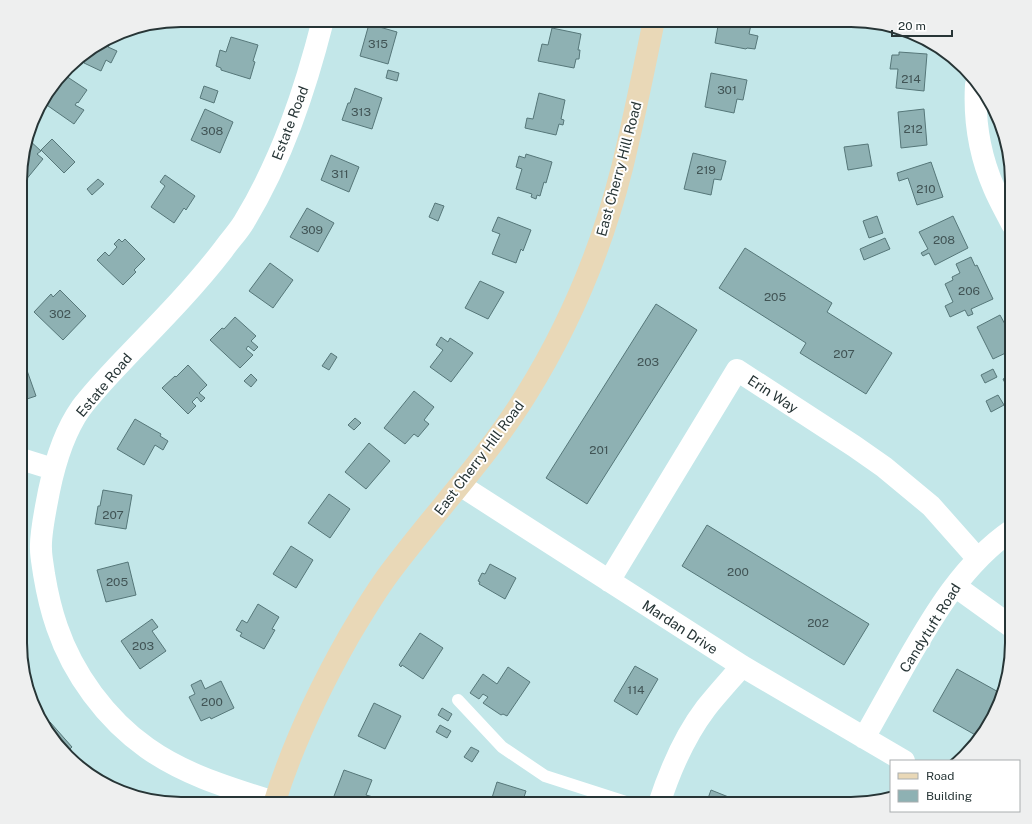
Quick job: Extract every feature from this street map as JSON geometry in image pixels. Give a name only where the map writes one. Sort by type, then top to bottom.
[{"type":"main road","name":"East Cherry Hill Road","points":[[276,797],[295,744],[327,676],[359,619],[390,572],[500,435],[554,348],[579,295],[598,245],[622,169],[652,27]]},
{"type":"street","name":"Estate Road","points":[[257,797],[210,781],[175,766],[147,748],[118,724],[94,696],[73,664],[57,627],[47,591],[40,548],[53,469],[66,436],[80,409],[106,378],[209,268],[242,224],[267,180],[290,130],[313,60],[321,27]]},
{"type":"street","points":[[976,91],[975,101],[982,153],[994,188],[1005,210]]},
{"type":"street","name":"Erin Way","points":[[608,581],[736,370],[884,467],[931,506],[978,559]]},
{"type":"street","points":[[27,461],[53,469]]},
{"type":"street","name":"Mardan Drive","points":[[460,485],[742,666],[902,760]]},
{"type":"street","name":"Candytuft Road","points":[[864,738],[926,628],[955,586],[978,559],[1005,536]]},
{"type":"street","points":[[955,586],[1005,622]]},
{"type":"street","points":[[661,797],[665,783],[683,743],[706,709],[742,666]]},
{"type":"lane","points":[[458,700],[502,747],[545,776],[610,797]]},
{"type":"building","points":[[368,27],[380,27],[397,32],[388,64],[360,56]]},
{"type":"building","points":[[718,27],[750,27],[749,34],[758,36],[755,49],[746,49],[715,43]]},
{"type":"building","points":[[552,28],[581,34],[578,50],[580,50],[579,59],[576,59],[574,68],[538,61],[542,44],[548,45]]},
{"type":"building","points":[[231,37],[258,45],[253,61],[255,62],[250,79],[221,70],[221,68],[216,66],[220,50],[226,52]]},
{"type":"building","points":[[109,45],[108,47],[117,51],[111,63],[106,60],[101,71],[84,63],[95,53]]},
{"type":"building","points":[[899,52],[927,54],[924,91],[896,88],[898,69],[890,69],[892,55],[899,55]]},
{"type":"building","points":[[388,70],[399,73],[397,81],[386,78]]},
{"type":"building","points":[[711,73],[747,80],[743,100],[737,99],[734,113],[705,107]]},
{"type":"building","points":[[67,77],[87,90],[75,105],[84,110],[74,124],[47,105],[53,95]]},
{"type":"building","points":[[204,86],[218,91],[214,103],[200,98]]},
{"type":"building","points":[[355,88],[382,98],[372,129],[342,120]]},
{"type":"building","points":[[539,93],[565,100],[561,119],[564,120],[563,125],[559,124],[556,135],[525,128],[527,118],[533,119]]},
{"type":"building","points":[[205,109],[233,122],[220,153],[191,140]]},
{"type":"building","points":[[924,109],[927,145],[901,148],[898,112]]},
{"type":"building","points":[[52,139],[75,162],[64,173],[41,150]]},
{"type":"building","points":[[32,142],[41,151],[37,154],[43,159],[27,179],[28,161]]},
{"type":"building","points":[[868,144],[872,166],[848,170],[844,147]]},
{"type":"building","points":[[693,153],[726,161],[721,180],[714,179],[711,195],[684,189]]},
{"type":"building","points":[[526,154],[552,162],[546,183],[544,182],[540,196],[537,195],[536,199],[531,197],[532,194],[516,189],[522,169],[516,167],[519,156],[525,158]]},
{"type":"building","points":[[331,155],[359,167],[349,192],[321,180]]},
{"type":"building","points":[[931,162],[943,197],[917,205],[908,178],[899,181],[897,173]]},
{"type":"building","points":[[165,175],[195,196],[186,210],[184,208],[174,223],[151,207],[165,186],[160,182]]},
{"type":"building","points":[[98,179],[104,184],[92,195],[87,189]]},
{"type":"building","points":[[435,203],[444,206],[438,221],[429,217]]},
{"type":"building","points":[[307,208],[334,223],[318,252],[290,237]]},
{"type":"building","points":[[877,216],[883,233],[869,238],[863,221]]},
{"type":"building","points":[[953,216],[968,248],[935,265],[929,253],[923,256],[921,253],[928,249],[919,232]]},
{"type":"building","points":[[498,217],[531,230],[523,251],[521,249],[516,263],[492,254],[500,234],[492,231]]},
{"type":"building","points":[[885,238],[890,249],[864,260],[860,249]]},
{"type":"building","points":[[119,239],[122,242],[125,239],[145,259],[134,270],[136,272],[123,285],[97,260],[105,252],[109,256],[117,247],[114,244]]},
{"type":"building","points":[[745,248],[832,303],[827,312],[892,353],[866,394],[800,353],[806,343],[719,288]]},
{"type":"building","points":[[971,257],[975,266],[977,265],[993,299],[971,309],[973,314],[968,316],[965,310],[950,317],[945,306],[953,302],[945,284],[953,280],[952,277],[960,273],[956,264]]},
{"type":"building","points":[[270,263],[293,280],[273,308],[249,291]]},
{"type":"building","points":[[480,281],[504,292],[488,319],[465,308]]},
{"type":"building","points":[[60,290],[86,316],[63,340],[34,312],[51,294],[53,297]]},
{"type":"building","points":[[656,304],[697,330],[587,504],[546,478]]},
{"type":"building","points":[[1000,315],[1005,324],[1005,353],[993,359],[977,327]]},
{"type":"building","points":[[235,317],[256,336],[251,341],[258,347],[254,351],[248,346],[246,349],[253,355],[240,368],[210,340],[222,328],[224,329]]},
{"type":"building","points":[[441,337],[448,342],[450,338],[473,353],[451,382],[430,367],[443,350],[436,345]]},
{"type":"building","points":[[331,353],[337,357],[329,370],[322,366]]},
{"type":"building","points":[[188,365],[207,385],[199,393],[205,398],[201,402],[197,397],[192,402],[196,406],[188,414],[162,388]]},
{"type":"building","points":[[993,369],[997,377],[985,383],[981,375]]},
{"type":"building","points":[[27,370],[36,396],[27,399]]},
{"type":"building","points":[[251,374],[257,380],[251,387],[244,381]]},
{"type":"building","points":[[414,391],[434,407],[424,420],[429,424],[418,437],[414,434],[405,444],[384,428]]},
{"type":"building","points":[[998,395],[1004,405],[991,412],[986,401]]},
{"type":"building","points":[[355,418],[361,423],[354,430],[348,425]]},
{"type":"building","points":[[135,419],[161,434],[160,436],[168,441],[163,450],[155,445],[144,465],[117,449]]},
{"type":"building","points":[[369,443],[390,461],[366,489],[345,472]]},
{"type":"building","points":[[103,490],[132,495],[126,529],[95,524],[98,506],[100,506]]},
{"type":"building","points":[[329,494],[350,509],[330,538],[308,523]]},
{"type":"building","points":[[707,525],[869,624],[844,665],[682,566]]},
{"type":"building","points":[[291,546],[313,560],[296,588],[273,574]]},
{"type":"building","points":[[128,562],[136,595],[106,602],[97,570]]},
{"type":"building","points":[[490,564],[516,578],[505,599],[479,584],[480,582],[478,581],[482,573],[485,574]]},
{"type":"building","points":[[258,604],[279,617],[272,629],[275,630],[264,649],[240,636],[242,633],[236,630],[242,620],[247,623]]},
{"type":"building","points":[[152,619],[158,627],[152,631],[166,651],[140,669],[121,641]]},
{"type":"building","points":[[420,633],[443,648],[423,679],[402,665],[401,667],[399,665]]},
{"type":"building","points":[[635,666],[658,679],[637,715],[614,701]]},
{"type":"building","points":[[508,667],[530,682],[507,716],[503,714],[501,715],[483,703],[488,697],[483,694],[479,699],[470,693],[483,674],[497,684]]},
{"type":"building","points":[[957,669],[997,691],[989,711],[975,735],[933,711]]},
{"type":"building","points":[[201,680],[205,689],[221,681],[234,708],[211,719],[210,717],[201,721],[189,697],[195,694],[191,685]]},
{"type":"building","points":[[374,703],[401,716],[385,749],[358,736]]},
{"type":"building","points":[[442,708],[452,714],[448,721],[438,715]]},
{"type":"building","points":[[49,722],[72,747],[70,750],[53,729]]},
{"type":"building","points":[[440,725],[451,731],[447,738],[436,732]]},
{"type":"building","points":[[471,747],[479,751],[472,762],[464,757]]},
{"type":"building","points":[[344,770],[372,780],[366,795],[373,797],[334,797]]},
{"type":"building","points":[[497,782],[526,791],[524,797],[492,797]]},
{"type":"building","points":[[711,790],[728,797],[708,797]]}]
